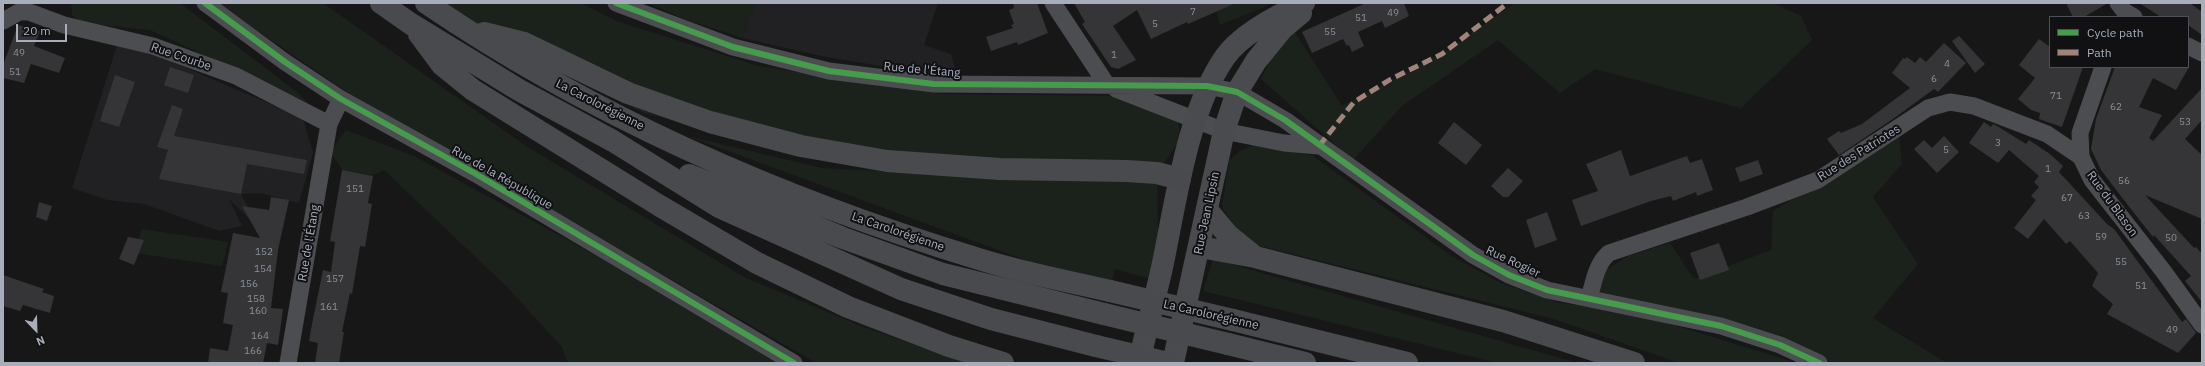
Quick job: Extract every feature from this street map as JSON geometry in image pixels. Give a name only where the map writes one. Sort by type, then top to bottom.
[{"type":"highway","name":"La Carolorégienne","points":[[381,3],[411,24],[519,90],[613,141],[719,207],[901,289],[991,319],[1168,363]]},
{"type":"highway","name":"La Carolorégienne","points":[[426,3],[531,70],[616,115],[734,169],[851,216],[983,261],[1407,363]]},
{"type":"highway","points":[[411,24],[442,64],[474,90],[660,206],[757,263],[848,307],[949,346],[1003,363]]},
{"type":"highway","points":[[464,28],[524,43],[628,93],[710,122],[801,146],[887,161],[1000,169],[1127,171],[1157,173],[1180,179]]},
{"type":"highway","name":"La Carolorégienne","points":[[613,141],[732,194],[843,238],[943,274],[1305,363]]},
{"type":"highway","points":[[1208,211],[1228,235],[1255,257]]},
{"type":"highway","points":[[1200,248],[1255,257],[1503,321],[1634,363]]},
{"type":"street","name":"Rue de la République","points":[[205,3],[285,62],[341,99],[476,174],[794,363]]},
{"type":"street","name":"Rue de l'Étang","points":[[616,3],[733,47],[829,71],[934,84],[1030,86],[1207,86],[1237,92]]},
{"type":"street","points":[[1053,3],[1107,85]]},
{"type":"street","points":[[1139,363],[1159,281],[1180,179],[1207,86],[1226,56],[1252,32],[1280,14],[1304,3]]},
{"type":"street","name":"Rue Jean Lipsin","points":[[1174,363],[1208,211],[1224,131],[1237,92],[1256,61],[1282,30],[1312,3]]},
{"type":"street","name":"Rue Courbe","points":[[3,21],[19,12],[29,12],[64,25],[153,46],[236,76],[329,124]]},
{"type":"street","points":[[2189,46],[2202,53]]},
{"type":"street","name":"Rue du Blason","points":[[2104,68],[2080,133],[2081,157],[2092,180],[2164,272],[2202,325]]},
{"type":"street","name":"Rue de l'Étang","points":[[1107,85],[1224,131]]},
{"type":"street","name":"Rue Rogier","points":[[1237,92],[1285,120],[1319,146],[1474,255],[1509,275],[1547,290],[1722,326],[1780,345],[1819,363]]},
{"type":"street","name":"Rue de l'Étang","points":[[288,363],[329,124],[341,99]]},
{"type":"street","name":"Rue des Patriotes","points":[[1588,298],[1602,259],[1609,253],[1747,207],[1818,180],[1928,108],[1950,102],[1974,106],[2047,134],[2081,157]]},
{"type":"street","points":[[1224,131],[1284,143],[1319,146]]},
{"type":"street","points":[[1180,179],[1208,211]]},
{"type":"street","points":[[1159,281],[1179,258],[1200,248]]},
{"type":"shaded area","points":[[71,3],[180,3],[297,92],[308,103],[150,30],[81,23],[72,15]]},
{"type":"shaded area","points":[[217,3],[323,3],[526,146],[744,277],[861,326],[967,363],[816,363],[648,266],[427,147]]},
{"type":"shaded area","points":[[441,3],[581,3],[619,22],[759,66],[942,94],[1135,96],[1176,113],[1180,132],[1178,143],[1157,173],[1159,281],[1115,269],[1110,291],[687,136],[822,168],[993,177],[974,167],[771,138],[646,114],[554,70]]},
{"type":"shaded area","points":[[648,3],[757,3],[742,38],[684,19]]},
{"type":"shaded area","points":[[757,3],[938,3],[924,45],[951,54],[958,79],[826,57],[742,38]]},
{"type":"shaded area","points":[[1215,3],[1269,3],[1269,5],[1220,25]]},
{"type":"shaded area","points":[[1515,3],[1773,3],[1801,16],[1812,40],[1741,108],[1595,69],[1560,93],[1498,40],[1402,106],[1353,160],[1261,79],[1289,23],[1342,106],[1447,50]]},
{"type":"shaded area","points":[[119,39],[303,118],[313,153],[299,203],[260,193],[241,194],[252,215],[251,221],[229,199],[242,226],[219,231],[144,204],[107,200],[72,188]]},
{"type":"shaded area","points":[[346,130],[414,156],[716,321],[784,363],[568,363],[562,347],[506,286],[384,170],[373,175],[343,171],[330,152]]},
{"type":"shaded area","points":[[1899,133],[1902,164],[1873,197],[1918,264],[1873,318],[1947,363],[1819,363],[1675,315],[1589,298],[1603,272],[1628,256],[1670,243],[1694,279],[1771,250],[1773,211]]},
{"type":"shaded area","points":[[1255,144],[1312,155],[1453,257],[1501,283],[1560,303],[1625,310],[1797,363],[1679,363],[1554,319],[1252,244],[1235,228],[1222,207],[1229,160],[1240,151]]},
{"type":"shaded area","points":[[142,229],[228,242],[222,266],[134,253]]},
{"type":"shaded area","points":[[1213,259],[1578,363],[1498,363],[1203,291]]},
{"type":"building","points":[[1013,3],[1037,3],[1048,33],[1018,45],[1017,42],[991,51],[986,37],[1013,28],[1011,25],[1014,24],[1009,10],[1014,8]]},
{"type":"building","points":[[1074,3],[1236,3],[1188,24],[1187,22],[1151,39],[1137,10],[1113,26],[1136,60],[1118,69],[1111,67],[1082,24],[1085,22]]},
{"type":"building","points":[[1366,3],[1404,3],[1409,16],[1385,28],[1382,21],[1358,32],[1364,46],[1352,52],[1349,45],[1347,46],[1343,39],[1312,53],[1302,32]]},
{"type":"building","points":[[2066,3],[2108,3],[2086,16],[2072,16]]},
{"type":"building","points":[[2139,3],[2190,3],[2202,12],[2202,35],[2189,26],[2189,16],[2159,16]]},
{"type":"building","points":[[18,25],[40,31],[34,46],[65,58],[59,73],[31,64],[24,83],[3,78],[3,65]]},
{"type":"building","points":[[1959,36],[1985,64],[1975,73],[1952,41]]},
{"type":"building","points":[[2039,39],[2049,46],[2049,68],[2083,68],[2062,127],[2039,119],[2040,113],[2031,110],[2018,99],[2035,78],[2019,65]]},
{"type":"building","points":[[1944,43],[1966,63],[1938,92],[1934,89],[1893,119],[1839,155],[1827,139],[1839,131],[1841,133],[1862,124],[1910,88],[1892,73],[1903,58],[1905,59],[1907,57],[1915,63],[1920,57],[1926,62]]},
{"type":"building","points":[[170,67],[194,75],[188,93],[164,85]]},
{"type":"building","points":[[2115,68],[2188,68],[2176,90],[2153,78],[2139,107],[2162,115],[2149,138],[2153,141],[2202,88],[2202,120],[2185,139],[2202,155],[2202,219],[2145,195],[2194,248],[2196,247],[2202,254],[2202,302],[2185,281],[2191,276],[2154,235],[2153,237],[2101,170],[2091,149],[2096,119]]},
{"type":"building","points":[[115,75],[135,82],[119,127],[100,121]]},
{"type":"building","points":[[172,105],[183,109],[174,136],[307,160],[304,174],[247,164],[241,194],[159,179],[168,150],[157,147]]},
{"type":"building","points":[[1454,122],[1482,145],[1466,165],[1438,143]]},
{"type":"building","points":[[1984,122],[1991,127],[1993,124],[1997,126],[2026,144],[2029,140],[2050,154],[2063,166],[2059,172],[2107,224],[2114,229],[2182,322],[2186,319],[2196,333],[2178,353],[2107,314],[2113,304],[2092,286],[2098,273],[2070,241],[2066,244],[2044,219],[2028,239],[2014,228],[2036,200],[2031,196],[2039,187],[2034,182],[2039,176],[2009,150],[1998,163],[1969,143]]},
{"type":"building","points":[[1944,136],[1959,152],[1937,173],[1914,149],[1924,140],[1932,148]]},
{"type":"building","points":[[1621,150],[1630,176],[1687,156],[1690,163],[1702,159],[1713,190],[1697,196],[1696,192],[1673,201],[1671,196],[1651,201],[1581,226],[1572,200],[1598,191],[1586,164]]},
{"type":"building","points":[[1758,160],[1763,174],[1740,182],[1735,168]]},
{"type":"building","points":[[1508,168],[1523,181],[1508,197],[1503,197],[1491,186]]},
{"type":"building","points":[[342,170],[373,176],[368,203],[372,204],[365,247],[360,246],[352,294],[350,293],[342,332],[344,332],[339,363],[315,363],[318,343],[309,341],[323,270],[331,272],[335,242],[330,241]]},
{"type":"building","points":[[271,197],[289,200],[278,250],[271,308],[283,309],[278,345],[267,343],[263,363],[208,363],[210,348],[228,351],[233,325],[223,323],[228,293],[221,292],[233,233],[260,238],[242,206],[269,210]]},
{"type":"building","points":[[39,202],[52,206],[47,221],[36,217]]},
{"type":"building","points":[[1547,212],[1557,240],[1535,248],[1526,220]]},
{"type":"building","points":[[128,237],[144,240],[134,265],[119,259]]},
{"type":"building","points":[[1719,243],[1729,270],[1700,280],[1690,253]]},
{"type":"building","points":[[3,275],[44,289],[42,292],[54,296],[50,313],[23,305],[20,311],[3,306]]},
{"type":"marked path","points":[[1319,146],[1354,102],[1391,79],[1442,54],[1508,3]]},
{"type":"cycle path","points":[[205,3],[285,62],[341,99],[476,174],[794,363]]},
{"type":"cycle path","points":[[616,3],[733,47],[829,71],[934,84],[1207,86],[1237,92],[1285,120],[1473,255],[1509,275],[1547,290],[1721,326],[1780,345],[1819,363]]}]
